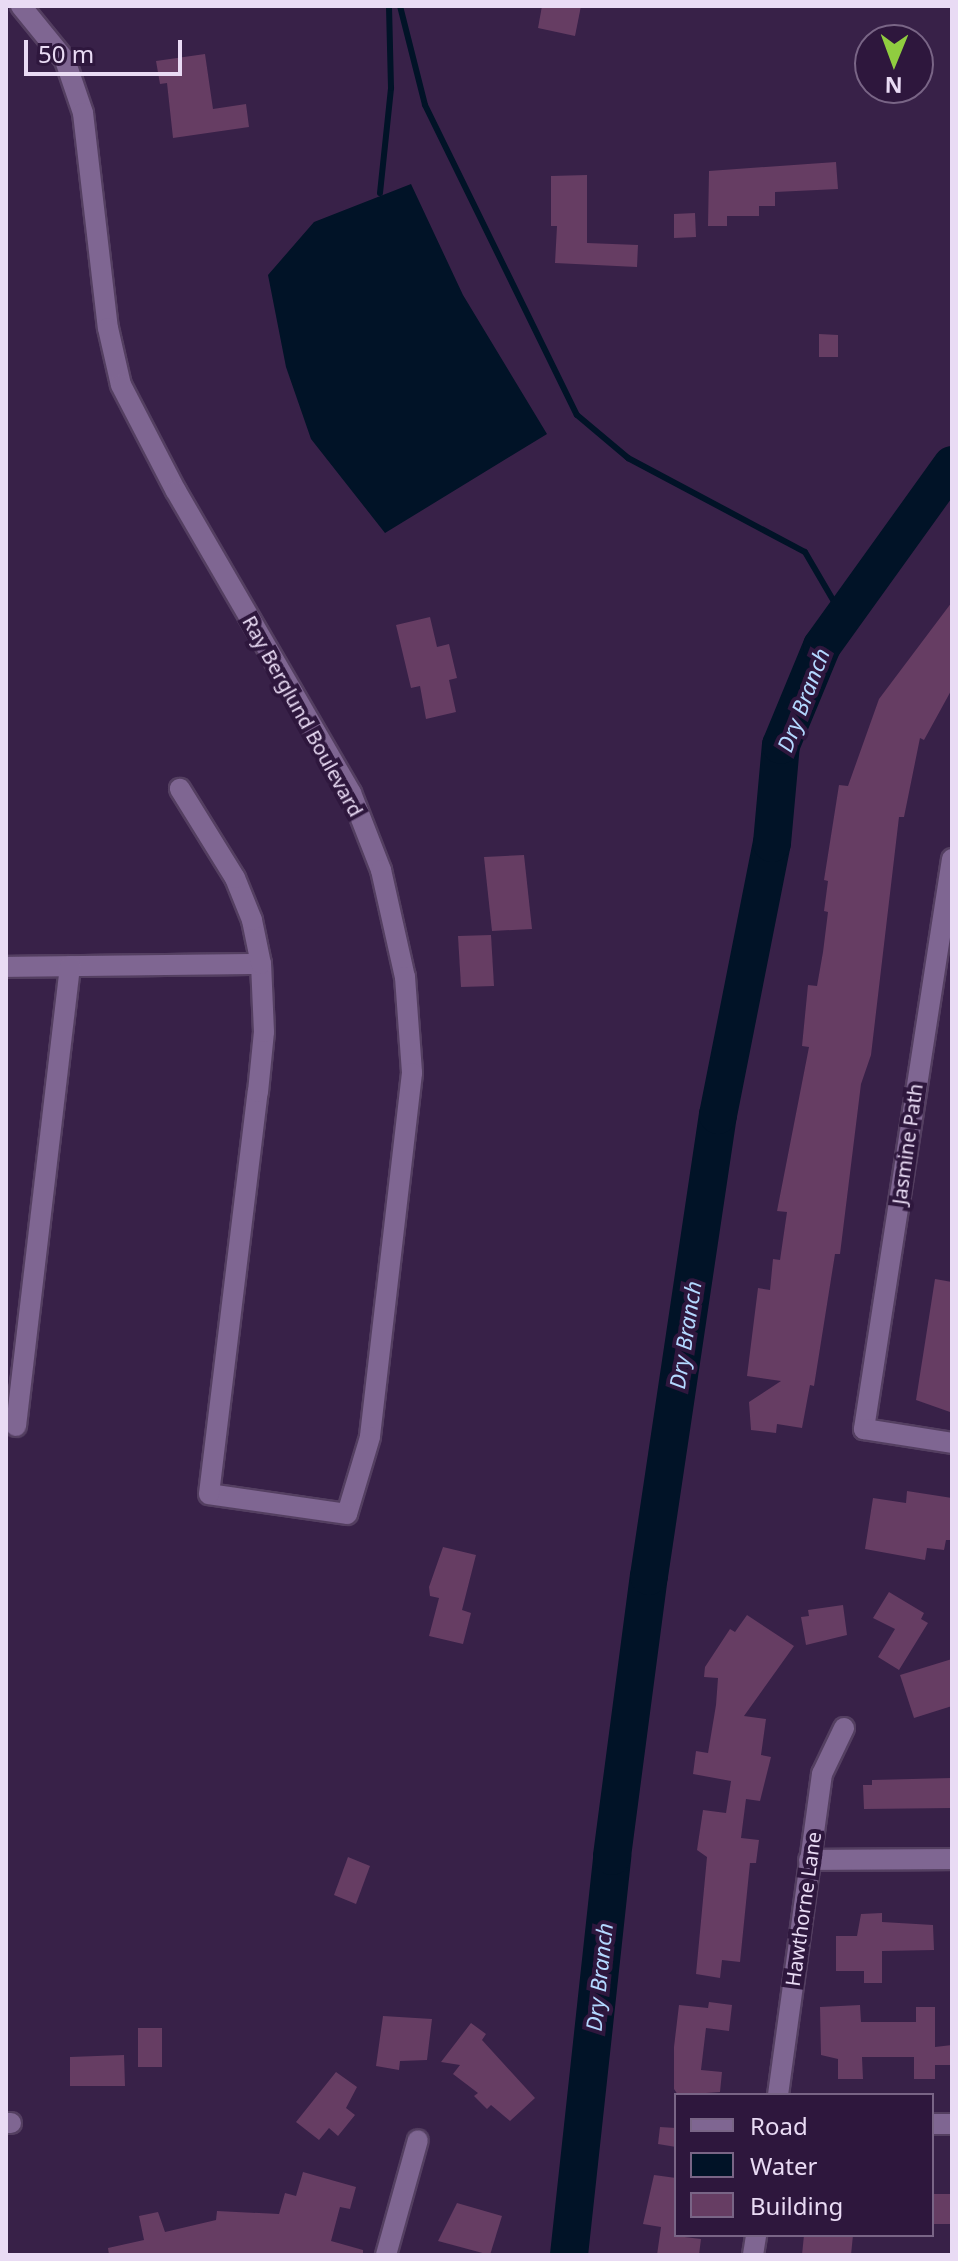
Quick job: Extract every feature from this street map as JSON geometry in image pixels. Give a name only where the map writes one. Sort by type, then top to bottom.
[{"type":"street","name":"Ray Berglund Boulevard","points":[[21,6],[65,60],[83,113],[108,328],[121,385],[176,491],[351,793],[381,870],[405,977],[412,1073],[370,1437],[347,1514],[209,1494],[258,1092],[264,994],[261,964]]},
{"type":"street","points":[[6,967],[261,964],[252,920],[235,878],[180,789]]},
{"type":"street","name":"Jasmine Path","points":[[952,859],[864,1429],[952,1443]]},
{"type":"street","points":[[16,1426],[70,966]]},
{"type":"street","name":"Hawthorne Lane","points":[[778,2093],[822,1774],[844,1728]]},
{"type":"street","points":[[809,1860],[952,1859]]},
{"type":"street","points":[[386,2255],[418,2140]]},
{"type":"water","points":[[411,184],[463,295],[547,434],[385,533],[311,439],[286,367],[268,275],[314,222]]},
{"type":"building","points":[[542,6],[581,6],[575,36],[538,28]]},
{"type":"building","points":[[205,54],[213,109],[246,104],[249,127],[173,138],[167,83],[160,84],[156,61]]},
{"type":"building","points":[[836,162],[838,189],[775,192],[775,206],[759,206],[759,216],[727,216],[727,226],[708,226],[709,171]]},
{"type":"building","points":[[587,175],[587,243],[638,245],[637,267],[555,263],[557,226],[551,226],[551,176]]},
{"type":"building","points":[[695,213],[696,237],[674,238],[674,214]]},
{"type":"building","points":[[819,334],[838,335],[838,357],[819,357]]},
{"type":"building","points":[[952,602],[952,689],[924,740],[920,738],[904,817],[899,817],[871,1055],[861,1084],[840,1254],[835,1254],[814,1386],[810,1385],[802,1428],[777,1424],[776,1433],[751,1430],[749,1402],[781,1381],[747,1376],[758,1288],[770,1290],[773,1259],[780,1260],[787,1212],[777,1211],[809,1047],[802,1046],[808,985],[817,986],[823,952],[828,912],[824,911],[828,881],[824,880],[839,785],[848,786],[879,699]]},
{"type":"building","points":[[430,617],[437,647],[449,644],[457,678],[449,680],[456,712],[426,719],[420,686],[411,688],[396,625]]},
{"type":"building","points":[[524,855],[532,929],[492,931],[484,857]]},
{"type":"building","points":[[491,935],[494,986],[461,987],[458,936]]},
{"type":"building","points":[[935,1279],[952,1282],[950,1412],[916,1400]]},
{"type":"building","points":[[907,1491],[952,1498],[952,1540],[946,1540],[944,1550],[927,1548],[925,1560],[865,1549],[873,1498],[906,1503]]},
{"type":"building","points":[[443,1547],[476,1555],[462,1610],[471,1613],[463,1644],[429,1636],[439,1598],[430,1596],[429,1587]]},
{"type":"building","points":[[889,1592],[924,1613],[921,1619],[928,1623],[899,1670],[878,1657],[895,1629],[873,1618]]},
{"type":"building","points":[[843,1605],[847,1635],[806,1645],[801,1617],[809,1616],[808,1610]]},
{"type":"building","points":[[747,1615],[794,1646],[744,1716],[766,1719],[761,1755],[771,1757],[760,1801],[746,1799],[741,1838],[759,1840],[756,1863],[750,1863],[740,1962],[722,1960],[720,1978],[696,1974],[707,1857],[697,1850],[703,1810],[726,1813],[731,1781],[693,1774],[696,1751],[708,1753],[716,1705],[718,1678],[704,1677],[705,1667],[730,1629],[735,1632]]},
{"type":"building","points":[[952,1659],[952,1706],[914,1718],[900,1675]]},
{"type":"building","points":[[952,1778],[952,1808],[864,1809],[863,1785],[872,1785],[872,1780]]},
{"type":"building","points":[[348,1857],[370,1866],[356,1904],[334,1895]]},
{"type":"building","points":[[882,1913],[882,1922],[933,1925],[934,1950],[882,1951],[882,1983],[864,1983],[864,1971],[836,1971],[836,1936],[857,1936],[861,1914]]},
{"type":"building","points":[[709,2002],[732,2005],[729,2031],[706,2028],[701,2070],[722,2072],[720,2092],[677,2093],[674,2089],[674,2047],[679,2005],[708,2008]]},
{"type":"building","points":[[860,2005],[861,2022],[916,2022],[916,2007],[935,2007],[935,2047],[952,2045],[952,2065],[935,2065],[935,2079],[914,2079],[914,2057],[862,2057],[863,2079],[838,2079],[838,2059],[821,2055],[820,2007]]},
{"type":"building","points":[[383,2016],[432,2019],[427,2060],[400,2061],[399,2070],[376,2066]]},
{"type":"building","points":[[471,2023],[486,2034],[482,2040],[535,2098],[510,2121],[491,2105],[487,2109],[474,2096],[478,2093],[453,2074],[460,2065],[441,2062]]},
{"type":"building","points":[[138,2028],[162,2028],[162,2067],[138,2067]]},
{"type":"building","points":[[124,2055],[125,2086],[70,2086],[70,2057]]},
{"type":"building","points":[[336,2072],[357,2087],[346,2108],[355,2115],[338,2136],[329,2128],[319,2140],[296,2122]]},
{"type":"building","points":[[660,2127],[674,2128],[674,2147],[658,2144]]},
{"type":"building","points":[[303,2172],[356,2187],[350,2209],[340,2207],[331,2241],[363,2250],[363,2255],[109,2255],[108,2248],[144,2240],[139,2216],[158,2212],[165,2232],[216,2220],[217,2211],[279,2214],[285,2193],[296,2196]]},
{"type":"building","points":[[654,2175],[674,2178],[674,2237],[701,2239],[699,2255],[657,2255],[661,2227],[643,2224]]},
{"type":"building","points":[[934,2194],[952,2194],[952,2224],[934,2224]]},
{"type":"building","points":[[457,2203],[502,2216],[490,2255],[438,2241]]},
{"type":"building","points":[[804,2237],[853,2237],[851,2255],[802,2255]]},
{"type":"waterway","points":[[380,193],[391,88],[389,6]]},
{"type":"waterway","points":[[400,6],[425,105],[577,415],[628,458],[805,552],[843,617]]},
{"type":"waterway","name":"Dry Branch","points":[[569,2255],[612,1856],[649,1576],[718,1115],[772,843],[781,745],[822,646],[952,465]]}]
